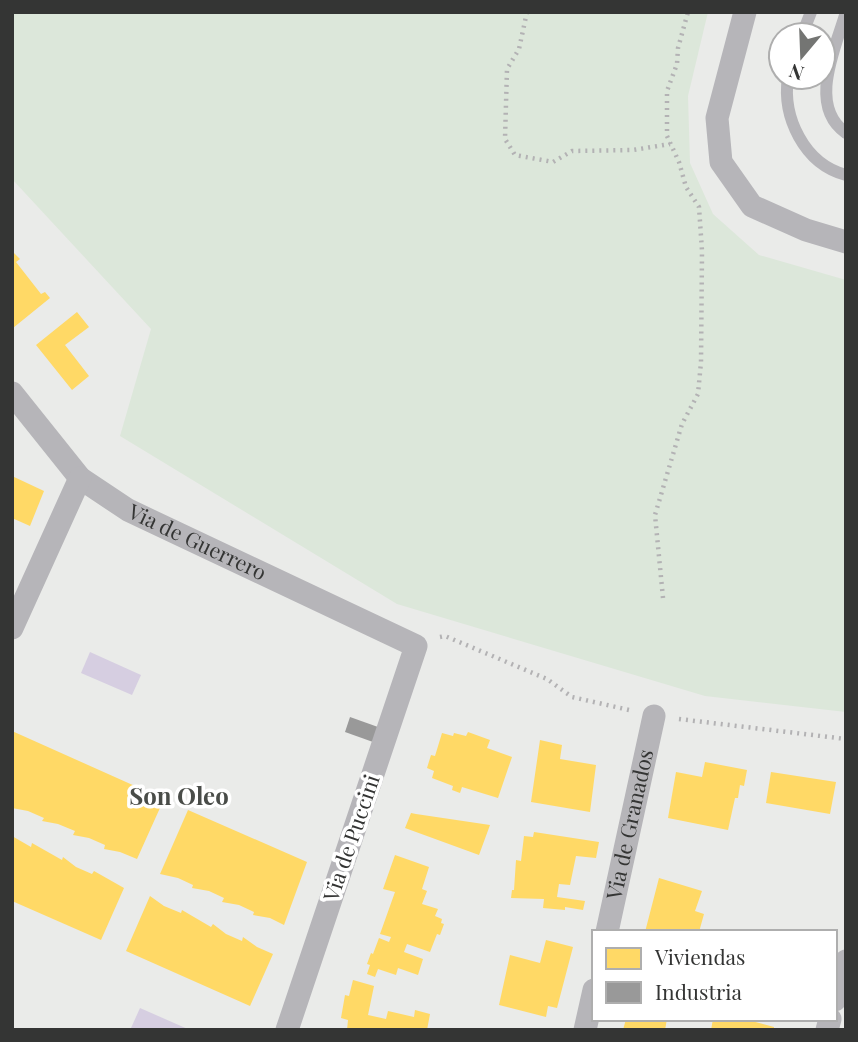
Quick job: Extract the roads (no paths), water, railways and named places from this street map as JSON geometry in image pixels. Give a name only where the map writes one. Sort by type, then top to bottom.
[{"type":"street","points":[[745,12],[717,118],[721,162],[751,206],[806,230],[846,242]]},
{"type":"street","name":"Via de Guerrero","points":[[12,393],[80,478],[128,510],[416,646]]},
{"type":"street","points":[[12,628],[80,478]]},
{"type":"street","name":"Via de Puccini","points":[[287,1030],[416,646]]},
{"type":"street","name":"Via de Granados","points":[[607,930],[654,716]]},
{"type":"street","points":[[837,993],[846,961]]},
{"type":"street","points":[[585,1030],[592,999]]},
{"type":"lane","points":[[846,12],[825,92],[831,114],[839,129],[846,133]]},
{"type":"lane","points":[[786,91],[792,121],[800,141],[821,162],[846,175]]},
{"type":"district","name":"Son Oleo","points":[[179,797]]}]
